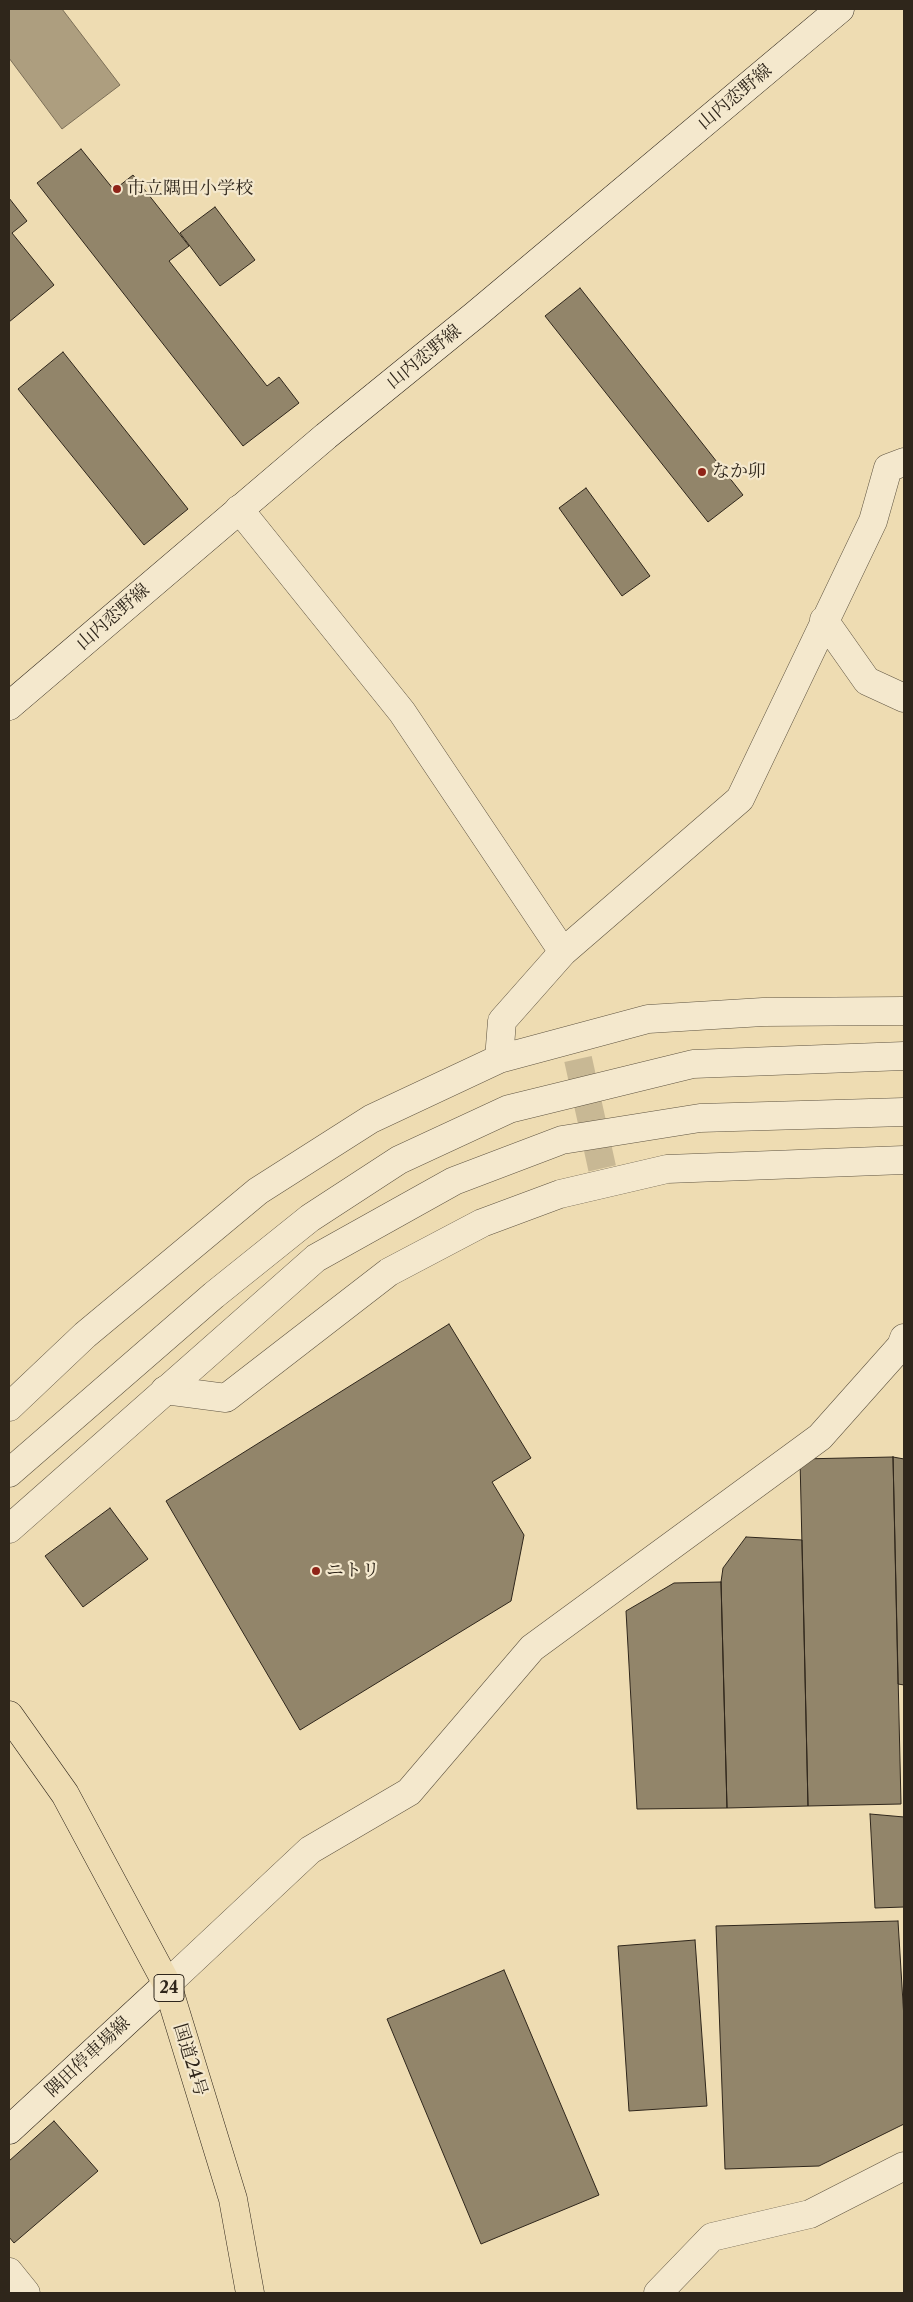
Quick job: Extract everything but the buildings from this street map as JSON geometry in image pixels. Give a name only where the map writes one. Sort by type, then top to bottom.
[{"type":"highway","name":"国道24号","points":[[9,1715],[65,1794],[167,1984],[233,2199],[250,2293]]},
{"type":"street","name":"山内恋野線","points":[[9,706],[239,509],[475,315],[840,9]]},
{"type":"street","points":[[499,1059],[502,1021],[563,952],[740,799],[873,521],[888,468],[904,462]]},
{"type":"street","points":[[239,509],[402,712],[563,952]]},
{"type":"street","points":[[824,620],[867,681],[904,698]]},
{"type":"street","points":[[9,1407],[85,1335],[258,1191],[372,1118],[499,1059],[575,1049],[648,1019],[714,1014],[904,1011]]},
{"type":"street","points":[[10,1468],[214,1295],[310,1218],[399,1160],[509,1109],[693,1064],[904,1056]]},
{"type":"street","points":[[9,1529],[316,1258],[454,1181],[562,1140],[700,1118],[904,1112]]},
{"type":"street","points":[[165,1390],[226,1398],[389,1272],[482,1223],[606,1178],[667,1169],[749,1164],[904,1160]]},
{"type":"street","name":"隅田停車場線","points":[[9,2130],[310,1850],[409,1792],[532,1648],[820,1437],[901,1346],[904,1338]]},
{"type":"street","points":[[658,2293],[712,2237],[810,2214],[904,2166]]},
{"type":"street","points":[[9,2272],[26,2293]]},
{"type":"shaded area","points":[[9,9],[62,9],[120,85],[62,129],[9,58]]},
{"type":"tunnel","points":[[578,1059],[603,1172]]},
{"type":"place","name":"市立隅田小学校","points":[[117,189]]},
{"type":"place","name":"なか卯","points":[[702,472]]},
{"type":"place","name":"ニトリ","points":[[316,1571]]}]
